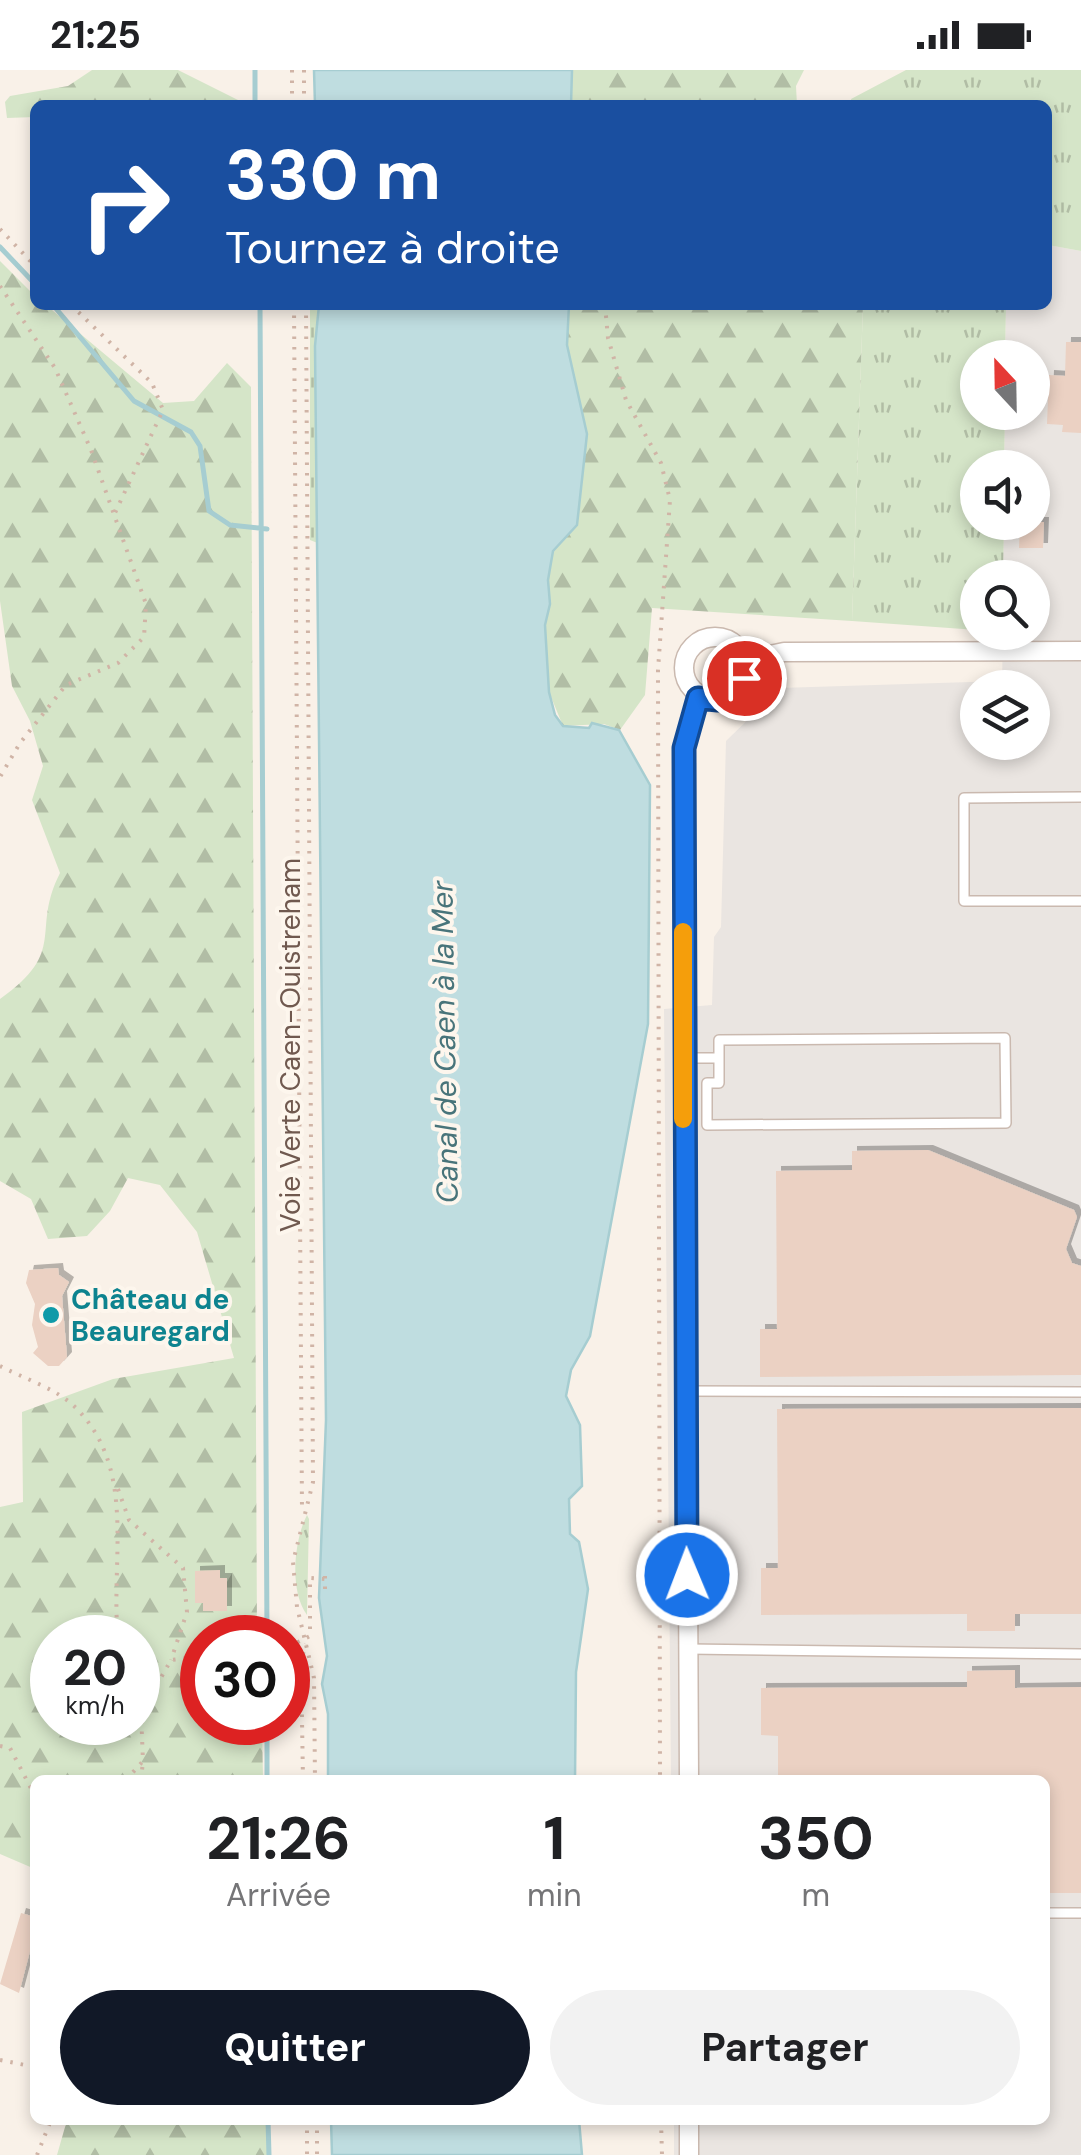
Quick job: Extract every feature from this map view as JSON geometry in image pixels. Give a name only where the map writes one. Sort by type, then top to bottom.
[{"type":"street","points":[[689,1775],[682,1058],[684,748],[698,698],[687,678],[686,655],[694,644],[713,636],[732,640],[746,660],[738,691],[718,700],[698,698]]},
{"type":"street","points":[[746,660],[784,652],[1081,650]]},
{"type":"street","points":[[688,2155],[689,2125]]},
{"type":"lane","points":[[1081,797],[964,798],[964,901],[1081,901]]},
{"type":"lane","points":[[1005,1038],[1006,1123],[707,1125],[706,1083],[719,1083],[719,1058],[718,1040],[1005,1038]]},
{"type":"lane","points":[[682,1058],[719,1058]]},
{"type":"lane","points":[[686,1390],[1081,1392]]},
{"type":"lane","points":[[688,1649],[1081,1654]]},
{"type":"lane","points":[[1050,1913],[1081,1913]]},
{"type":"path","points":[[292,70],[292,100]]},
{"type":"path","points":[[304,70],[304,100]]},
{"type":"path","points":[[0,229],[30,261]]},
{"type":"path","points":[[0,286],[54,368],[146,604],[144,636],[118,663],[66,685],[20,743],[0,777]]},
{"type":"path","points":[[77,310],[152,382],[163,410],[114,516]]},
{"type":"path","points":[[294,310],[303,1516]]},
{"type":"path","name":"Voie Verte Caen-Ouistreham","points":[[302,1615],[294,1578],[295,1546],[313,1482],[306,310]]},
{"type":"path","points":[[605,310],[608,338],[626,400],[661,463],[670,500],[658,670],[660,1775]]},
{"type":"path","points":[[0,1366],[74,1405],[98,1438],[129,1520],[184,1568],[187,1612],[171,1660],[160,1678]]},
{"type":"path","points":[[116,1483],[118,1615]]},
{"type":"path","points":[[325,1568],[325,1589]]},
{"type":"path","points":[[308,1615],[310,1578],[325,1578]]},
{"type":"path","name":"Voie Verte Caen-Ouistreham","points":[[310,1656],[314,1678],[315,1775]]},
{"type":"path","points":[[171,1660],[180,1659]]},
{"type":"path","points":[[141,1775],[142,1745]]},
{"type":"path","points":[[303,1745],[303,1775]]},
{"type":"path","points":[[0,1746],[10,1748],[30,1786]]},
{"type":"path","points":[[130,1775],[143,1761]]},
{"type":"path","points":[[0,2060],[30,2066]]},
{"type":"path","points":[[37,2155],[50,2125]]},
{"type":"path","points":[[307,2125],[307,2155]]},
{"type":"path","points":[[317,2125],[317,2155]]},
{"type":"path","points":[[662,2125],[662,2155]]},
{"type":"shaded area","points":[[1052,246],[1081,251],[1081,2155],[674,2155],[674,2125],[1050,2125],[1050,1775],[671,1775],[664,1009],[712,1005],[714,937],[721,927],[726,741],[780,688],[960,682],[960,760],[1050,760],[1050,670],[1002,670],[1003,650],[1050,650],[1050,560],[1003,560],[1004,540],[1050,540],[1050,450],[1004,450],[1005,430],[1050,430],[1050,340],[1005,340],[1006,310],[1052,310]]},
{"type":"green space","points":[[92,70],[178,70],[238,100],[30,100],[30,117],[7,118],[5,102],[10,96],[68,86]]},
{"type":"green space","points":[[572,70],[804,70],[796,86],[797,100],[571,100]]},
{"type":"green space","points":[[906,70],[1081,70],[1081,251],[1052,246],[1052,100],[851,99]]},
{"type":"green space","points":[[0,261],[30,291],[30,310],[52,310],[163,403],[194,401],[227,363],[251,387],[257,1615],[180,1615],[180,1745],[262,1745],[263,1775],[30,1775],[30,1867],[0,1854],[0,1507],[23,1502],[22,1412],[113,1379],[234,1358],[197,1232],[160,1185],[128,1178],[110,1211],[87,1236],[48,1239],[31,1199],[0,1181],[0,999],[21,982],[41,953],[52,893],[60,873],[32,800],[43,766],[30,721],[12,686],[0,601]]},
{"type":"green space","points":[[310,310],[319,310],[315,346],[320,544],[310,540]]},
{"type":"green space","points":[[569,310],[863,310],[852,621],[652,608],[645,695],[620,730],[604,724],[563,726],[549,692],[545,625],[550,604],[548,580],[553,551],[577,525],[587,434],[567,345]]},
{"type":"green space","points":[[863,310],[1006,310],[1005,340],[960,340],[960,430],[1005,430],[1004,450],[960,450],[960,540],[1004,540],[1003,560],[960,560],[960,629],[852,621]]},
{"type":"green space","points":[[307,1515],[307,1615],[296,1579],[299,1538]]},
{"type":"green space","points":[[66,2125],[267,2125],[267,2155],[57,2155]]},
{"type":"water","points":[[314,70],[572,70],[571,100],[315,100]]},
{"type":"water","name":"Canal de Caen à la Mer","points":[[319,310],[569,310],[567,345],[587,434],[577,525],[553,551],[548,580],[550,604],[545,625],[549,692],[555,715],[563,726],[589,728],[592,723],[619,730],[650,785],[648,1024],[590,1336],[571,1370],[566,1396],[580,1425],[582,1486],[569,1499],[570,1534],[579,1542],[588,1589],[576,1672],[575,1775],[328,1775],[328,1714],[322,1684],[327,1656],[319,1598],[326,1420],[315,346]]},
{"type":"water","points":[[331,2125],[579,2125],[582,2155],[332,2155]]},
{"type":"building","points":[[1066,342],[1081,342],[1081,433],[1062,432],[1063,425],[1050,424],[1050,375],[1065,376]]},
{"type":"building","points":[[1019,540],[1043,540],[1043,548],[1019,548]]},
{"type":"building","points":[[928,1150],[1074,1210],[1077,1217],[1066,1249],[1072,1263],[1081,1266],[1081,1375],[760,1377],[760,1329],[777,1329],[776,1171],[852,1170],[852,1151]]},
{"type":"building","name":"Château de Beauregard","points":[[58,1268],[59,1275],[69,1282],[62,1296],[67,1357],[59,1366],[48,1366],[33,1353],[38,1347],[32,1325],[35,1304],[26,1283],[29,1270]]},
{"type":"building","points":[[1081,1408],[1081,1614],[1015,1614],[1015,1631],[967,1631],[967,1614],[761,1615],[761,1568],[778,1568],[777,1409]]},
{"type":"building","points":[[220,1570],[220,1578],[227,1578],[227,1611],[203,1611],[203,1603],[195,1603],[195,1571]]},
{"type":"building","points":[[1015,1670],[1015,1688],[1081,1687],[1081,1893],[1050,1893],[1050,1775],[778,1775],[778,1736],[761,1735],[761,1688],[967,1687],[967,1671]]},
{"type":"building","points":[[21,1913],[30,1916],[30,1951],[19,1993],[0,1984]]},
{"type":"waterway","points":[[255,70],[255,100]]},
{"type":"waterway","points":[[0,247],[30,279]]},
{"type":"waterway","points":[[57,310],[134,401],[191,432],[200,446],[209,511],[230,525],[267,529]]},
{"type":"waterway","points":[[260,310],[267,1615]]},
{"type":"waterway","points":[[267,1745],[267,1775]]},
{"type":"waterway","points":[[268,2125],[269,2155]]},
{"type":"slow traffic","points":[[683,932],[683,1119]]},
{"type":"place","name":"Château de Beauregard","points":[[51,1315]]},
{"type":"route","points":[[687,1575],[682,1058],[684,748],[698,698],[718,700],[738,691],[744,678]]}]
